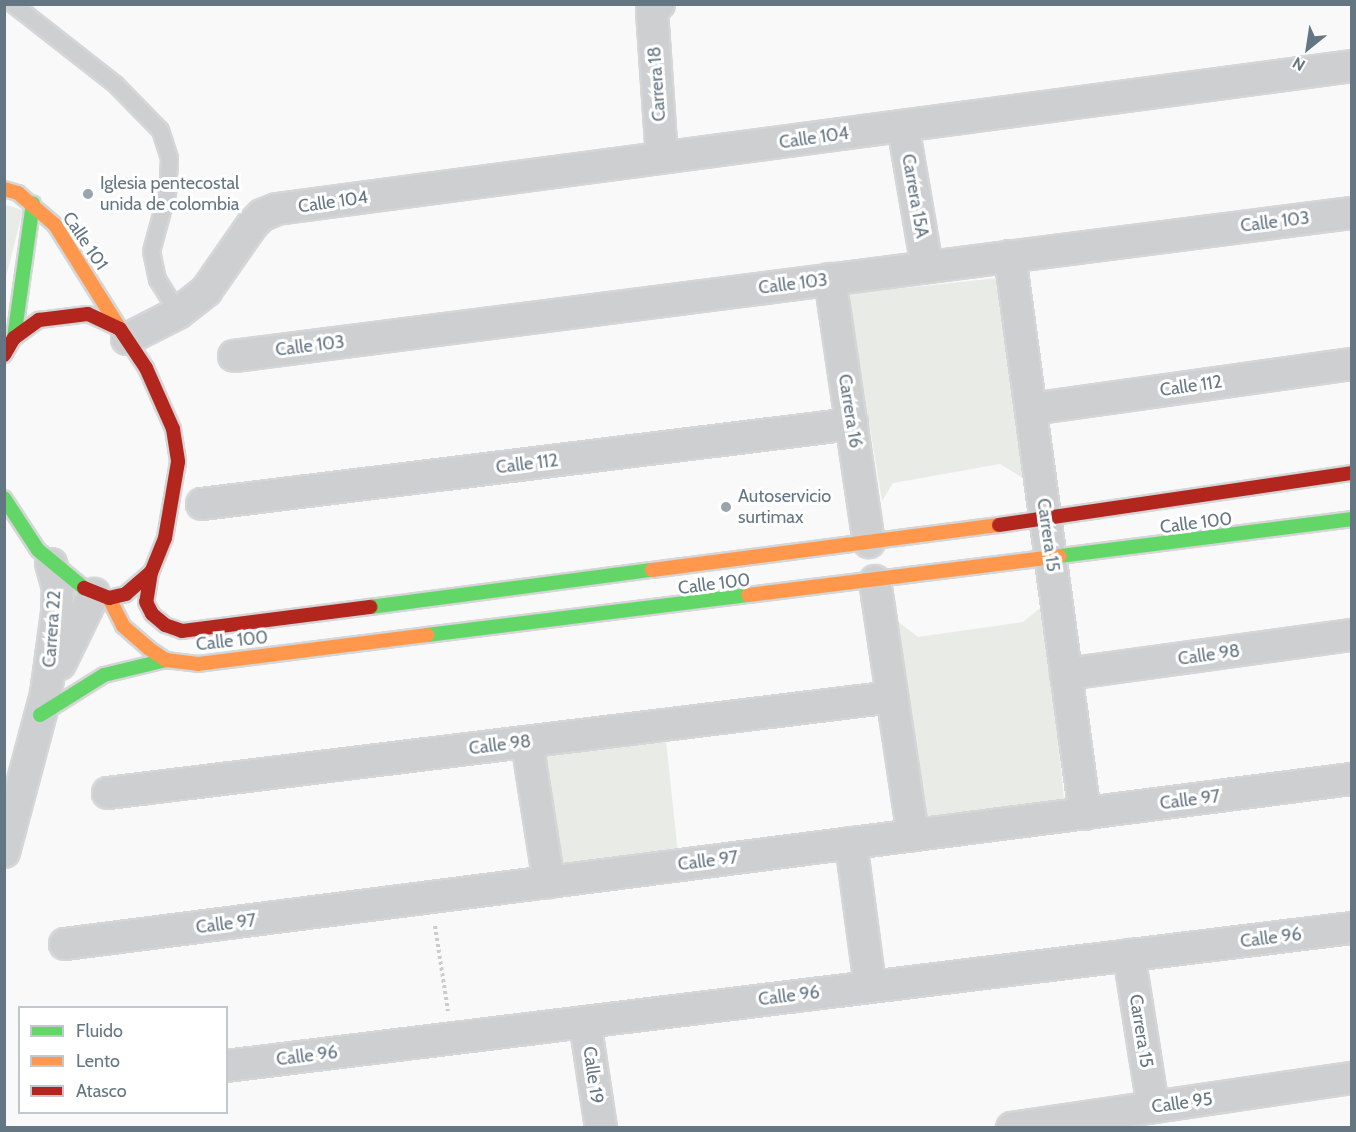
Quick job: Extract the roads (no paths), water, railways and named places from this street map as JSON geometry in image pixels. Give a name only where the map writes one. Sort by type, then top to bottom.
[{"type":"street","name":"Carrera 18","points":[[656,8],[662,158]]},
{"type":"street","name":"Calle 104","points":[[178,313],[206,291],[252,225],[262,215],[278,209],[1352,66]]},
{"type":"street","name":"Carrera 15A","points":[[903,126],[927,267]]},
{"type":"street","name":"Calle 101","points":[[4,189],[33,203],[55,225],[146,368],[172,429],[178,462],[165,538],[151,572]]},
{"type":"street","points":[[14,338],[33,203]]},
{"type":"street","name":"Calle 103","points":[[234,356],[1352,213]]},
{"type":"street","name":"Carrera 15","points":[[1010,256],[1085,813]]},
{"type":"street","name":"Carrera 16","points":[[830,279],[870,542]]},
{"type":"street","points":[[4,354],[14,338],[39,320],[64,314],[88,314],[124,334],[178,313]]},
{"type":"street","name":"Calle 112","points":[[1031,409],[1352,364]]},
{"type":"street","name":"Calle 112","points":[[202,504],[852,424]]},
{"type":"street","name":"Calle 100","points":[[151,572],[146,602],[152,614],[165,626],[182,631],[1046,519],[1352,473]]},
{"type":"street","points":[[4,498],[15,520],[51,564],[101,596],[123,626],[166,660]]},
{"type":"street","name":"Calle 100","points":[[166,660],[198,664],[1051,559],[1352,519]]},
{"type":"street","name":"Carrera 22","points":[[4,852],[43,704],[57,613],[58,588],[51,564]]},
{"type":"street","points":[[101,596],[126,594],[151,572]]},
{"type":"street","points":[[875,581],[913,835]]},
{"type":"street","name":"Carrera 22","points":[[43,704],[101,596]]},
{"type":"street","name":"Calle 98","points":[[1066,674],[1352,635]]},
{"type":"street","points":[[43,704],[104,675],[166,660]]},
{"type":"street","name":"Calle 98","points":[[108,794],[892,696]]},
{"type":"street","points":[[527,742],[549,882]]},
{"type":"street","name":"Calle 97","points":[[65,944],[1352,779]]},
{"type":"street","points":[[851,843],[870,985]]},
{"type":"street","name":"Calle 96","points":[[228,1066],[870,985],[1352,928]]},
{"type":"street","name":"Carrera 15","points":[[1129,955],[1153,1107]]},
{"type":"street","name":"Calle 19","points":[[585,1022],[601,1128]]},
{"type":"street","name":"Calle 95","points":[[1012,1128],[1352,1078]]},
{"type":"lane","points":[[13,4],[115,84],[160,130],[170,158],[167,192],[151,251],[156,279],[178,313]]},
{"type":"place","name":"Iglesia pentecostal unida de colombia","points":[[88,194]]},
{"type":"place","name":"Autoservicio surtimax","points":[[726,507]]}]
